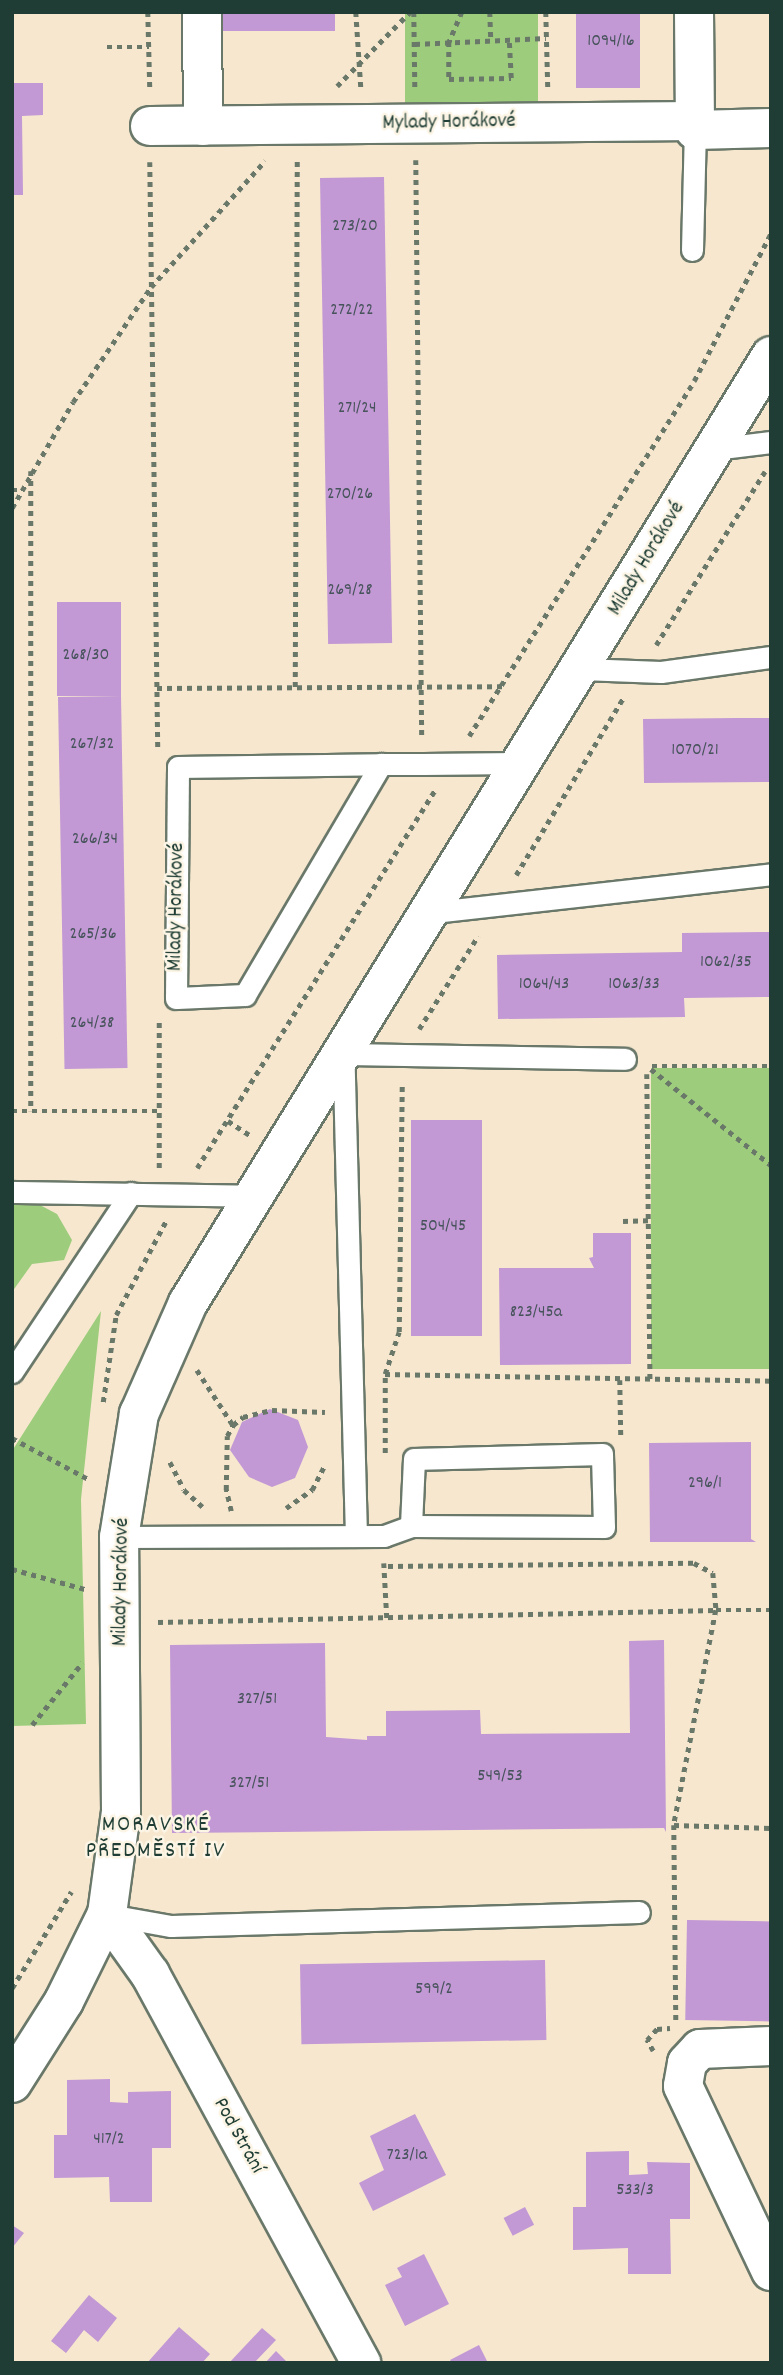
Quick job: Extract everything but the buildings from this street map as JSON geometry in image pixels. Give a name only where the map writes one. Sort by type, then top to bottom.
[{"type":"street","points":[[202,12],[203,126]]},
{"type":"street","points":[[694,12],[695,126],[771,128]]},
{"type":"street","name":"Mylady Horákové","points":[[150,126],[548,122],[695,126]]},
{"type":"street","name":"Milady Horákové","points":[[12,2082],[64,2001],[107,1914],[121,1812],[119,1537],[139,1414],[188,1303],[281,1156],[518,763],[581,669],[771,356]]},
{"type":"street","name":"Pod Strání","points":[[107,1914],[154,1980],[362,2363]]},
{"type":"street","points":[[771,2046],[700,2049],[687,2063],[682,2086],[771,2271]]},
{"type":"lane","points":[[692,250],[695,126]]},
{"type":"lane","points":[[714,449],[771,442]]},
{"type":"lane","points":[[581,669],[639,671],[771,657]]},
{"type":"lane","name":"Milady Horákové","points":[[382,764],[245,995],[176,998],[178,767],[382,764],[518,763]]},
{"type":"lane","points":[[426,913],[771,874]]},
{"type":"lane","points":[[356,1536],[343,1054],[625,1059]]},
{"type":"lane","points":[[12,1192],[256,1196]]},
{"type":"lane","points":[[12,1373],[131,1193]]},
{"type":"lane","points":[[119,1537],[384,1536],[411,1525],[604,1527],[602,1454],[414,1459],[411,1525]]},
{"type":"lane","points":[[107,1914],[171,1926],[639,1912]]},
{"type":"path","points":[[149,12],[158,756]]},
{"type":"path","points":[[356,12],[359,64]]},
{"type":"path","points":[[12,508],[31,471],[151,286],[297,126],[412,12]]},
{"type":"path","points":[[412,12],[415,44],[420,686],[423,764]]},
{"type":"path","points":[[462,12],[449,42],[449,79],[511,78],[509,40]]},
{"type":"path","points":[[490,12],[491,40]]},
{"type":"path","points":[[546,12],[548,122]]},
{"type":"path","points":[[415,44],[546,38]]},
{"type":"path","points":[[107,47],[149,47]]},
{"type":"path","points":[[295,687],[297,126]]},
{"type":"path","points":[[771,462],[639,671],[498,905],[402,1055],[399,1332],[385,1374],[650,1381],[771,1381]]},
{"type":"path","points":[[31,471],[32,1111]]},
{"type":"path","points":[[12,490],[22,490]]},
{"type":"path","points":[[157,688],[502,686]]},
{"type":"path","points":[[158,1194],[159,1016]]},
{"type":"path","points":[[647,1066],[650,1381]]},
{"type":"path","points":[[647,1066],[771,1066]]},
{"type":"path","points":[[647,1066],[771,1166]]},
{"type":"path","points":[[12,1111],[160,1111]]},
{"type":"path","points":[[228,1121],[281,1156]]},
{"type":"path","points":[[623,1221],[648,1220]]},
{"type":"path","points":[[187,1375],[192,1362],[233,1425]]},
{"type":"path","points":[[324,1398],[325,1422]]},
{"type":"path","points":[[232,1516],[226,1490],[227,1436],[233,1425],[243,1417],[272,1410],[325,1412]]},
{"type":"path","points":[[12,1438],[90,1480]]},
{"type":"path","points":[[275,1514],[312,1490],[327,1454]]},
{"type":"path","points":[[169,1459],[184,1490],[210,1510]]},
{"type":"path","points":[[219,1514],[242,1517]]},
{"type":"path","points":[[384,1536],[387,1618]]},
{"type":"path","points":[[384,1566],[694,1563],[713,1573],[716,1610],[674,1825],[676,2028]]},
{"type":"path","points":[[12,1569],[92,1591]]},
{"type":"path","points":[[157,1613],[158,1625],[771,1610]]},
{"type":"path","points":[[32,1725],[92,1651]]},
{"type":"path","points":[[674,1825],[771,1828]]},
{"type":"path","points":[[12,1988],[75,1885]]},
{"type":"green space","points":[[405,12],[538,12],[538,109],[405,109]]},
{"type":"green space","points":[[651,1068],[771,1068],[771,1369],[651,1369]]},
{"type":"green space","points":[[12,1204],[38,1204],[57,1214],[72,1240],[64,1260],[32,1264],[12,1292]]},
{"type":"green space","points":[[101,1311],[81,1499],[86,1724],[12,1726],[12,1451]]},
{"type":"district","name":"MORAVSKÉ PŘEDMĚSTÍ IV","points":[[156,1839]]}]
